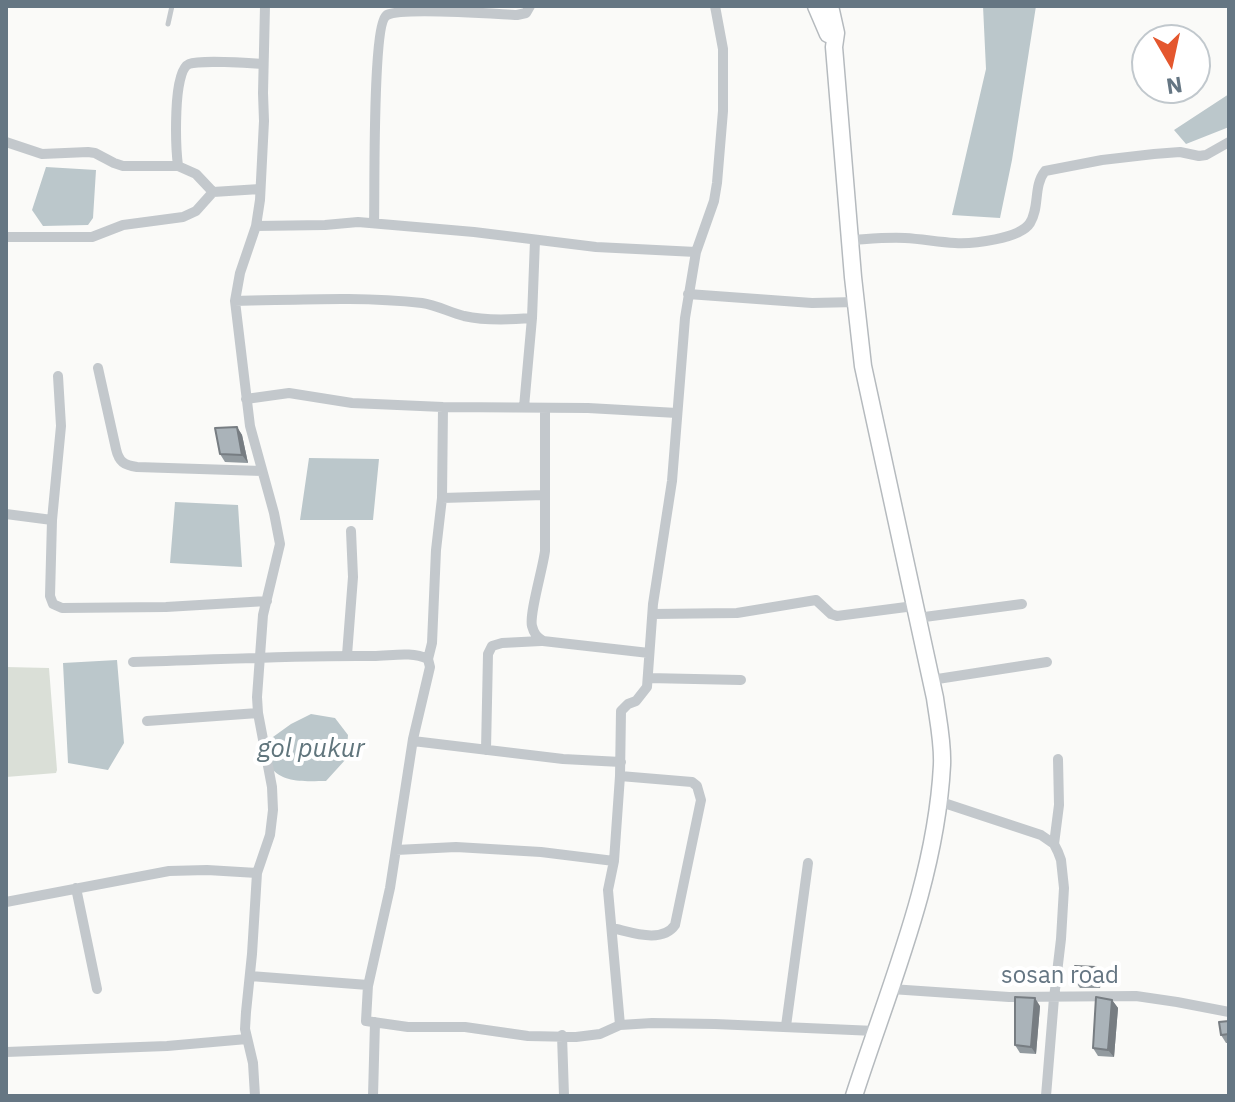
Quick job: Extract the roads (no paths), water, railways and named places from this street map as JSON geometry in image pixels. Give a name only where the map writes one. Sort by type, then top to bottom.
[{"type":"main road","points":[[816,6],[834,47]]},
{"type":"main road","points":[[830,6],[836,33],[834,47],[863,366],[931,680],[942,763],[928,869],[854,1096]]},
{"type":"street","points":[[255,1096],[246,1012],[257,873],[270,835],[273,810],[257,697],[262,629],[280,544],[250,426],[235,301],[240,273],[256,226],[260,189],[265,6]]},
{"type":"street","points":[[374,223],[377,54],[386,11],[517,15],[526,13],[530,6]]},
{"type":"street","points":[[620,1025],[608,890],[614,861],[621,711],[636,701],[647,687],[653,614],[669,511],[688,294],[696,252],[714,201],[720,166],[723,49],[715,6]]},
{"type":"street","points":[[178,166],[177,99],[184,67],[200,62],[263,64]]},
{"type":"street","points":[[6,142],[42,154],[88,152],[123,166],[178,166],[196,174],[213,192]]},
{"type":"street","points":[[850,240],[905,238],[971,243],[1018,233],[1029,226],[1040,177],[1045,171],[1154,154],[1180,152],[1206,155],[1229,142]]},
{"type":"street","points":[[6,237],[92,237],[123,225],[183,217],[196,211],[213,192],[260,189]]},
{"type":"street","points":[[256,226],[358,222],[609,248],[696,252]]},
{"type":"street","points":[[524,407],[535,240]]},
{"type":"street","points":[[688,294],[812,303],[856,302]]},
{"type":"street","points":[[235,301],[387,300],[432,305],[479,319],[532,318]]},
{"type":"street","points":[[98,368],[116,449],[124,464],[262,471]]},
{"type":"street","points":[[58,376],[61,426],[52,520],[50,596],[53,604],[62,608],[166,607],[267,601]]},
{"type":"street","points":[[246,399],[289,393],[342,402],[677,413]]},
{"type":"street","points":[[443,407],[442,498],[436,550],[432,643],[428,659],[430,667],[413,741],[390,888],[368,986],[366,1021],[408,1027],[465,1027],[528,1036],[587,1037],[620,1025],[679,1023],[875,1031]]},
{"type":"street","points":[[543,641],[536,635],[531,619],[543,567],[545,408]]},
{"type":"street","points":[[442,498],[544,495]]},
{"type":"street","points":[[6,514],[52,520]]},
{"type":"street","points":[[347,655],[353,577],[351,531]]},
{"type":"street","points":[[653,614],[737,613],[816,600],[837,616],[1022,604]]},
{"type":"street","points":[[486,750],[488,654],[492,646],[543,641],[649,653]]},
{"type":"street","points":[[133,662],[347,655],[420,655],[428,659]]},
{"type":"street","points":[[931,680],[1047,662]]},
{"type":"street","points":[[648,678],[741,680]]},
{"type":"street","points":[[147,721],[258,713]]},
{"type":"street","points":[[413,741],[563,759],[621,762]]},
{"type":"street","points":[[1046,1096],[1064,901],[1061,860],[1054,844],[1059,805],[1058,759]]},
{"type":"street","points":[[612,928],[655,936],[671,931],[675,925],[701,800],[697,786],[692,782],[620,776]]},
{"type":"street","points":[[938,801],[1032,830],[1054,844]]},
{"type":"street","points":[[396,850],[456,847],[541,852],[614,861]]},
{"type":"street","points":[[786,1026],[808,863]]},
{"type":"street","points":[[6,902],[169,871],[257,873]]},
{"type":"street","points":[[76,888],[97,989]]},
{"type":"street","points":[[250,976],[368,986]]},
{"type":"street","name":"sosan road","points":[[891,989],[1009,997],[1136,996],[1229,1012]]},
{"type":"street","points":[[373,1096],[375,1022]]},
{"type":"street","points":[[562,1035],[564,1096]]},
{"type":"street","points":[[6,1052],[167,1046],[247,1039]]},
{"type":"lane","points":[[168,24],[172,6]]},
{"type":"water","points":[[983,6],[1036,6],[1000,218],[952,215],[986,69]]},
{"type":"water","points":[[1229,94],[1229,127],[1186,144],[1174,130]]},
{"type":"water","points":[[46,167],[96,170],[93,218],[88,225],[43,226],[32,210]]},
{"type":"water","points":[[309,458],[379,459],[373,520],[300,520]]},
{"type":"water","points":[[175,502],[238,505],[242,567],[170,563]]},
{"type":"water","points":[[117,660],[124,743],[108,770],[68,763],[63,663]]},
{"type":"water","name":"gol pukur","points":[[311,714],[335,718],[348,735],[346,759],[326,781],[282,776],[271,767],[268,758],[266,742]]}]
